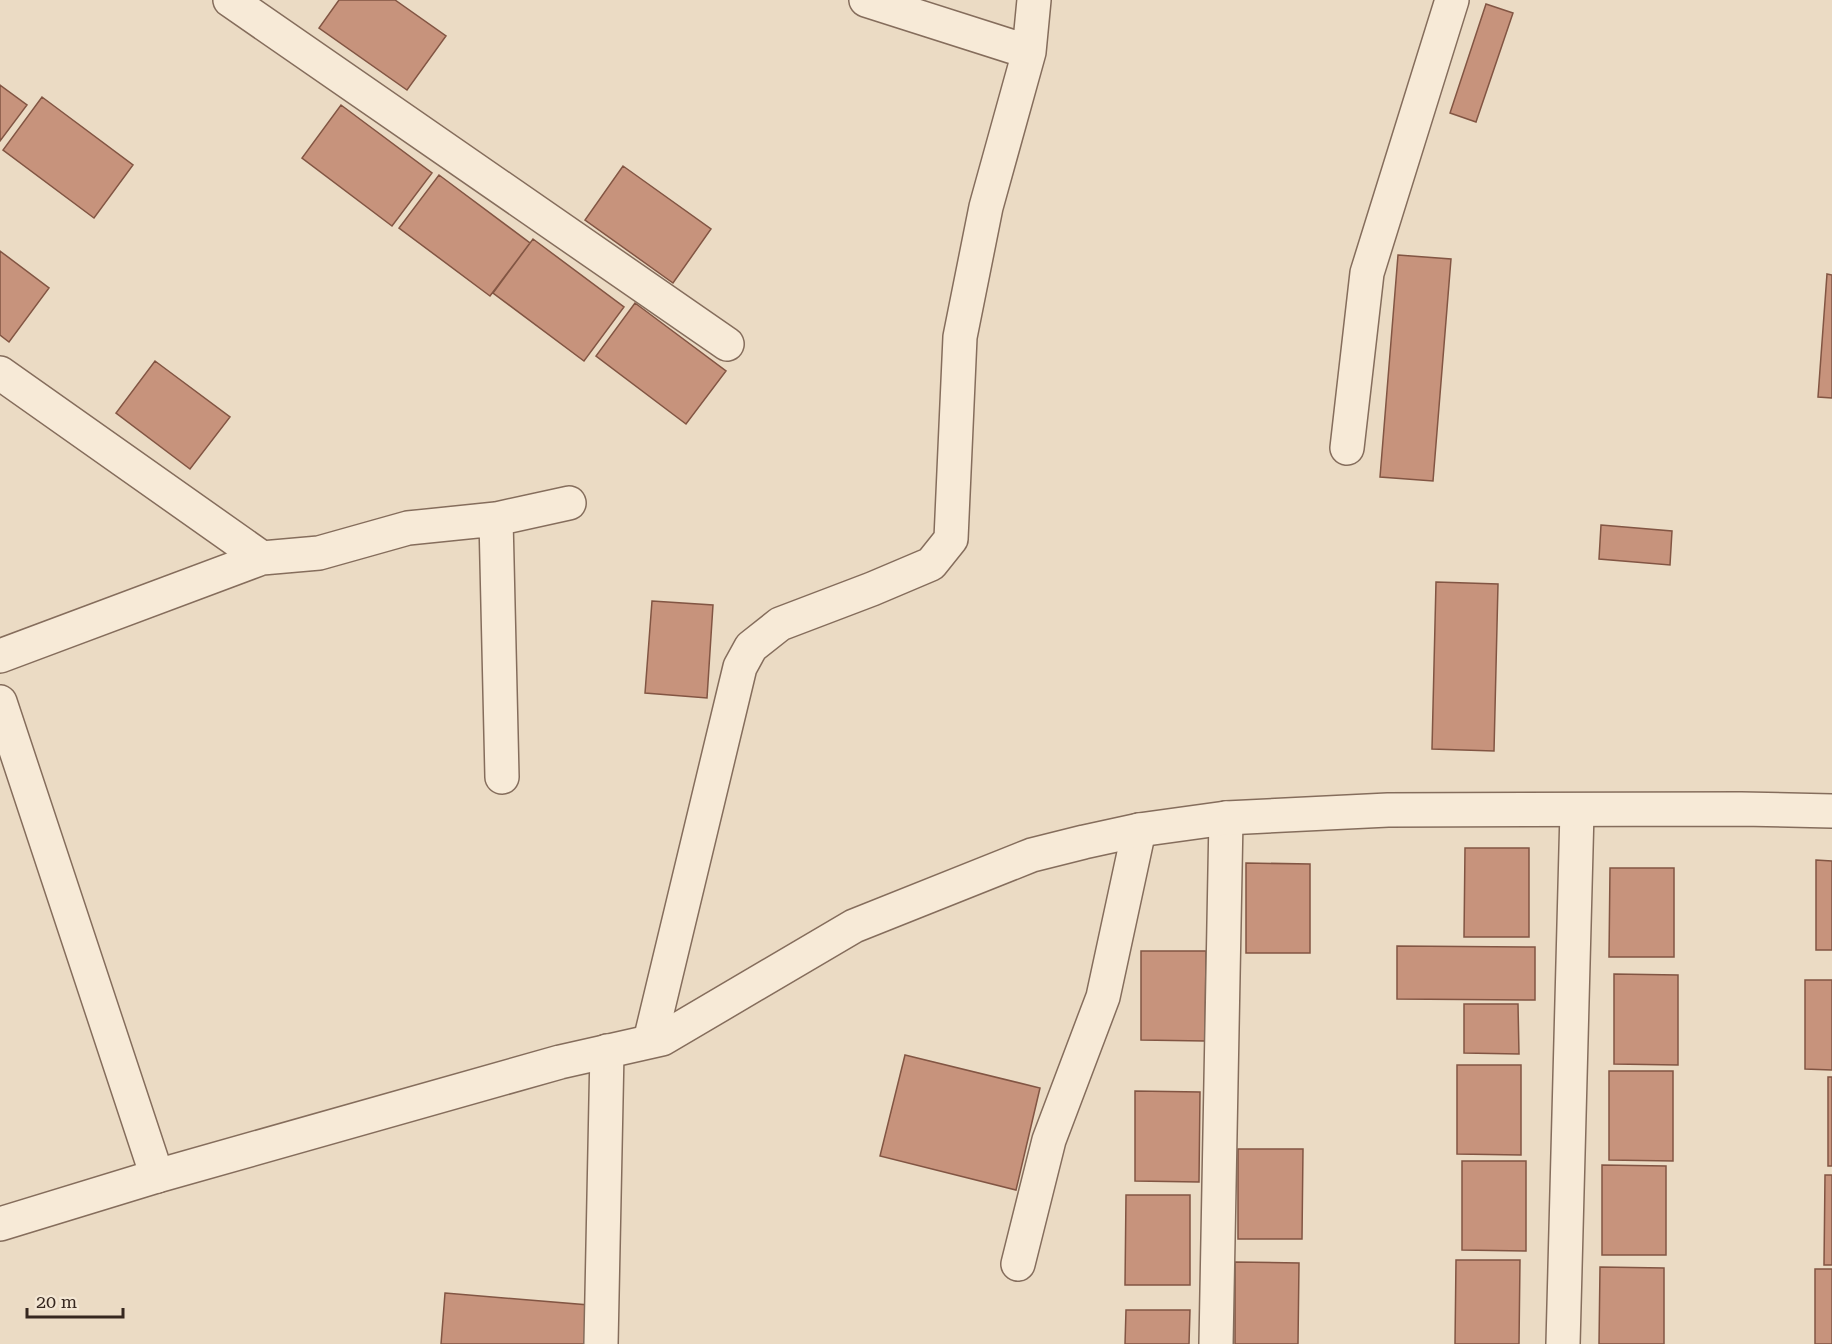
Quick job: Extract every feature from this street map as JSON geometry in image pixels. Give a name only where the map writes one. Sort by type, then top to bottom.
[{"type":"street","points":[[230,0],[727,344]]},
{"type":"street","points":[[866,0],[1029,52]]},
{"type":"street","points":[[650,1041],[740,667],[751,647],[780,624],[931,564],[951,539],[960,337],[987,207],[1029,52],[1034,0]]},
{"type":"street","points":[[1347,448],[1367,273],[1452,0]]},
{"type":"street","points":[[0,373],[262,558]]},
{"type":"street","points":[[0,656],[262,558],[319,553],[408,528],[496,519],[569,503]]},
{"type":"street","points":[[496,519],[502,777]]},
{"type":"street","points":[[0,702],[157,1176]]},
{"type":"street","points":[[0,1224],[157,1176],[548,1065],[662,1039],[854,926],[1032,855],[1139,830],[1226,818],[1388,810],[1832,811]]},
{"type":"street","points":[[1563,1344],[1577,811]]},
{"type":"street","points":[[1216,1344],[1226,818]]},
{"type":"street","points":[[1018,1264],[1049,1140],[1103,997],[1139,830]]},
{"type":"street","points":[[601,1344],[607,1051]]},
{"type":"building","points":[[339,0],[395,0],[446,36],[407,90],[319,28]]},
{"type":"building","points":[[1486,4],[1513,13],[1476,122],[1450,113]]},
{"type":"building","points":[[0,85],[27,105],[0,141]]},
{"type":"building","points":[[42,97],[133,165],[94,218],[3,150]]},
{"type":"building","points":[[341,105],[432,173],[392,226],[302,158]]},
{"type":"building","points":[[623,166],[711,229],[673,283],[585,220]]},
{"type":"building","points":[[439,175],[530,243],[490,296],[399,228]]},
{"type":"building","points":[[533,239],[624,307],[584,361],[493,293]]},
{"type":"building","points":[[0,251],[49,288],[9,342],[0,335]]},
{"type":"building","points":[[1398,255],[1451,259],[1433,481],[1380,477]]},
{"type":"building","points":[[1827,274],[1832,275],[1832,398],[1818,397]]},
{"type":"building","points":[[635,303],[726,371],[686,424],[596,356]]},
{"type":"building","points":[[155,361],[230,417],[190,469],[116,413]]},
{"type":"building","points":[[1601,525],[1672,531],[1670,565],[1599,559]]},
{"type":"building","points":[[1436,582],[1498,584],[1494,751],[1432,749]]},
{"type":"building","points":[[652,601],[713,605],[707,698],[645,693]]},
{"type":"building","points":[[1465,848],[1529,848],[1529,937],[1464,937]]},
{"type":"building","points":[[1816,860],[1832,861],[1832,950],[1816,950]]},
{"type":"building","points":[[1246,863],[1310,864],[1310,953],[1246,953]]},
{"type":"building","points":[[1610,868],[1674,868],[1674,957],[1609,957]]},
{"type":"building","points":[[1397,946],[1535,947],[1535,1000],[1397,999]]},
{"type":"building","points":[[1141,951],[1206,951],[1205,1041],[1141,1040]]},
{"type":"building","points":[[1614,974],[1678,975],[1678,1065],[1614,1064]]},
{"type":"building","points":[[1805,980],[1832,980],[1832,1070],[1805,1069]]},
{"type":"building","points":[[1464,1004],[1518,1004],[1519,1054],[1464,1053]]},
{"type":"building","points":[[905,1055],[1040,1088],[1016,1190],[880,1156]]},
{"type":"building","points":[[1457,1065],[1521,1065],[1521,1155],[1457,1154]]},
{"type":"building","points":[[1609,1071],[1673,1071],[1673,1161],[1609,1160]]},
{"type":"building","points":[[1828,1077],[1832,1077],[1832,1166],[1828,1166]]},
{"type":"building","points":[[1135,1091],[1200,1092],[1199,1182],[1135,1181]]},
{"type":"building","points":[[1238,1149],[1303,1149],[1302,1239],[1238,1239]]},
{"type":"building","points":[[1462,1161],[1526,1161],[1526,1251],[1462,1250]]},
{"type":"building","points":[[1602,1165],[1666,1166],[1666,1255],[1602,1255]]},
{"type":"building","points":[[1825,1175],[1832,1175],[1832,1265],[1824,1265]]},
{"type":"building","points":[[1126,1195],[1190,1195],[1190,1285],[1125,1285]]},
{"type":"building","points":[[1456,1260],[1520,1260],[1519,1344],[1455,1344]]},
{"type":"building","points":[[1235,1262],[1299,1263],[1298,1344],[1235,1344]]},
{"type":"building","points":[[1600,1267],[1664,1268],[1664,1344],[1599,1344]]},
{"type":"building","points":[[1815,1269],[1832,1269],[1832,1344],[1815,1344]]},
{"type":"building","points":[[445,1293],[589,1305],[586,1344],[441,1344]]},
{"type":"building","points":[[1126,1310],[1190,1310],[1189,1344],[1125,1344]]}]
